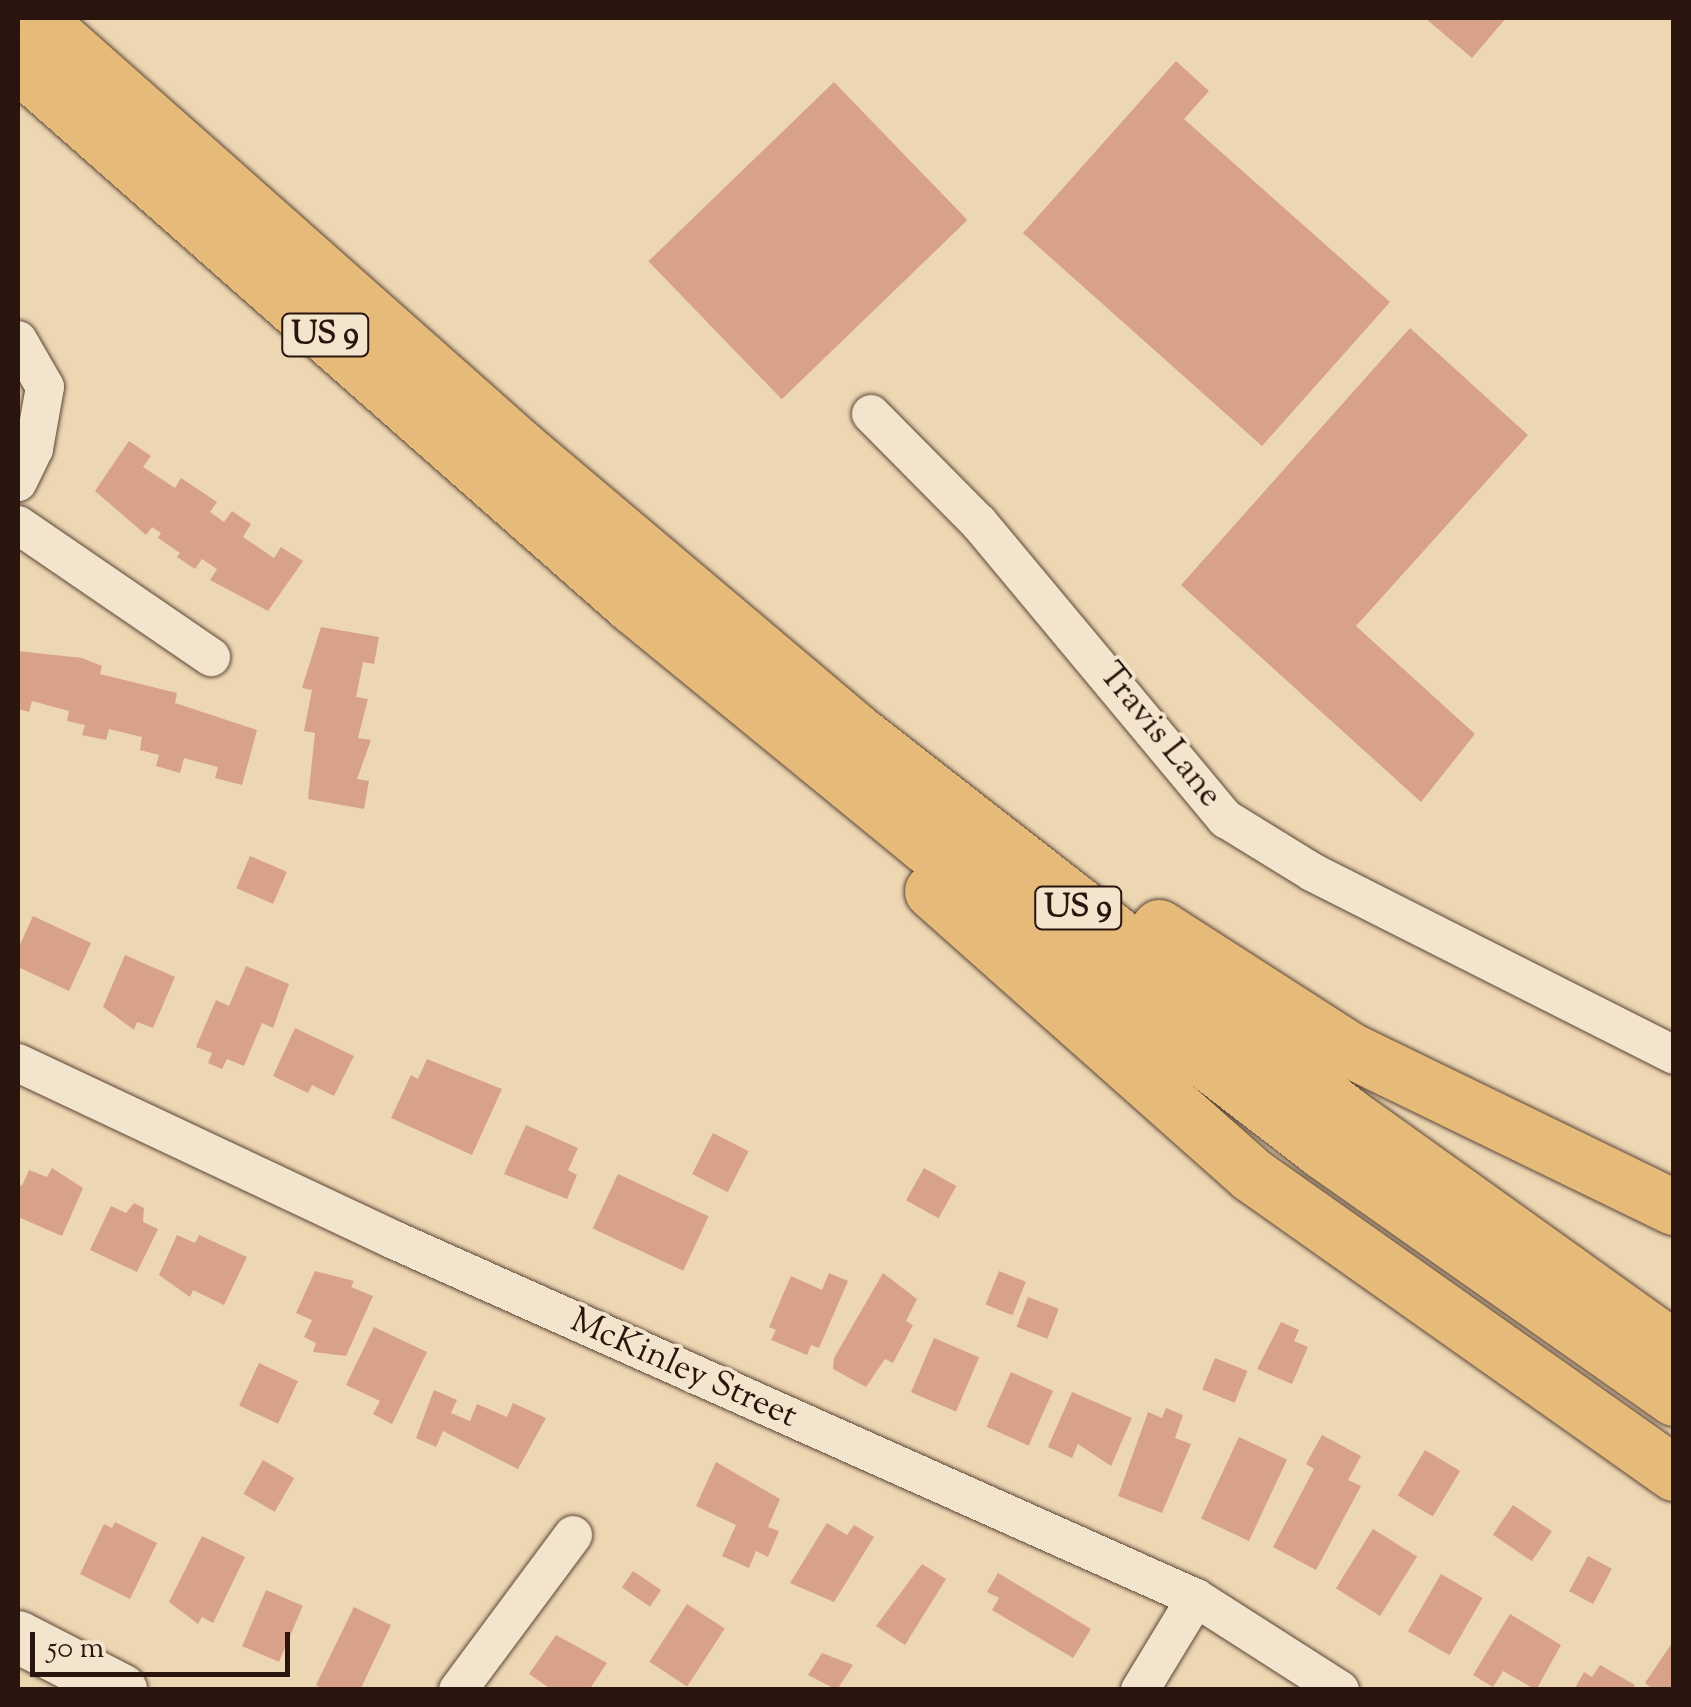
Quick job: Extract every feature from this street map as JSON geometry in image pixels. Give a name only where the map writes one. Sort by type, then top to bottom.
[{"type":"highway","name":"US 9","points":[[36,18],[522,448],[853,729],[1660,1364]]},
{"type":"highway","name":"US 9","points":[[18,64],[633,606],[924,845],[1220,1074],[1660,1364]]},
{"type":"highway","points":[[522,448],[1087,875],[1260,996],[1442,1098],[1674,1207]]},
{"type":"highway","points":[[633,606],[969,926],[1180,1116],[1331,1234],[1674,1473]]},
{"type":"street","points":[[18,340],[45,387],[34,449],[18,482]]},
{"type":"street","name":"Travis Lane","points":[[871,414],[979,523],[1226,819],[1312,872],[1674,1055]]},
{"type":"street","points":[[18,525],[211,657]]},
{"type":"street","name":"McKinley Street","points":[[18,1063],[429,1256],[1196,1598],[1340,1690]]},
{"type":"street","points":[[458,1690],[574,1535]]},
{"type":"street","points":[[1140,1690],[1196,1598]]},
{"type":"street","points":[[18,1637],[121,1690]]},
{"type":"building","points":[[1425,18],[1506,18],[1472,58]]},
{"type":"building","points":[[1176,61],[1209,91],[1184,119],[1390,302],[1262,446],[1023,233]]},
{"type":"building","points":[[834,82],[967,220],[782,399],[648,261]]},
{"type":"building","points":[[1410,328],[1528,435],[1356,626],[1475,734],[1421,802],[1181,585]]},
{"type":"building","points":[[129,441],[151,456],[143,467],[175,488],[181,478],[217,502],[210,512],[224,522],[232,511],[251,524],[243,537],[274,558],[281,547],[303,561],[268,611],[210,580],[217,569],[202,559],[195,569],[158,538],[161,533],[152,527],[146,535],[95,491]]},
{"type":"building","points":[[321,627],[379,637],[374,664],[363,662],[356,697],[368,699],[358,738],[371,740],[357,779],[369,781],[364,809],[308,799],[315,733],[304,731],[312,690],[302,688]]},
{"type":"building","points":[[18,651],[82,658],[102,666],[100,674],[177,693],[175,703],[257,730],[242,785],[215,778],[218,767],[184,758],[180,773],[156,766],[159,755],[140,750],[142,737],[109,729],[106,740],[82,735],[85,725],[67,721],[69,711],[32,701],[29,712],[18,709]]},
{"type":"building","points":[[250,856],[287,872],[273,904],[236,888]]},
{"type":"building","points":[[33,916],[91,943],[69,991],[18,967],[18,949]]},
{"type":"building","points":[[125,955],[175,977],[153,1028],[137,1022],[134,1030],[103,1007]]},
{"type":"building","points":[[246,966],[289,984],[273,1028],[262,1023],[244,1066],[227,1059],[222,1069],[208,1063],[212,1053],[196,1047],[216,1000],[229,1006]]},
{"type":"building","points":[[295,1028],[354,1056],[334,1096],[312,1085],[308,1093],[273,1076]]},
{"type":"building","points":[[427,1059],[502,1089],[472,1155],[391,1118],[411,1075],[418,1079]]},
{"type":"building","points":[[526,1125],[578,1148],[568,1170],[577,1175],[567,1199],[504,1174]]},
{"type":"building","points":[[713,1133],[749,1151],[728,1192],[692,1174]]},
{"type":"building","points":[[52,1168],[83,1188],[62,1236],[18,1217],[18,1183],[22,1186],[29,1170],[47,1177]]},
{"type":"building","points":[[924,1168],[956,1186],[938,1218],[906,1200]]},
{"type":"building","points":[[618,1174],[709,1216],[683,1271],[593,1228]]},
{"type":"building","points":[[134,1203],[144,1208],[143,1222],[158,1229],[137,1272],[90,1250],[111,1206],[126,1213]]},
{"type":"building","points":[[177,1235],[195,1243],[199,1235],[247,1257],[224,1305],[193,1290],[190,1297],[159,1275]]},
{"type":"building","points":[[315,1271],[354,1281],[351,1287],[373,1296],[346,1356],[313,1352],[316,1343],[304,1337],[312,1320],[296,1313]]},
{"type":"building","points":[[999,1271],[1026,1282],[1012,1315],[986,1304]]},
{"type":"building","points":[[829,1273],[848,1281],[819,1348],[811,1345],[807,1355],[771,1340],[776,1330],[769,1327],[791,1276],[822,1290]]},
{"type":"building","points":[[883,1273],[917,1299],[906,1321],[913,1325],[893,1363],[885,1359],[866,1387],[833,1369],[834,1358]]},
{"type":"building","points":[[1028,1297],[1059,1309],[1047,1339],[1017,1327]]},
{"type":"building","points":[[1281,1322],[1299,1330],[1294,1341],[1308,1347],[1292,1384],[1257,1369]]},
{"type":"building","points":[[374,1327],[427,1352],[392,1424],[373,1414],[380,1401],[346,1385]]},
{"type":"building","points":[[934,1338],[979,1357],[956,1411],[911,1392]]},
{"type":"building","points":[[1215,1358],[1247,1371],[1235,1403],[1202,1390]]},
{"type":"building","points":[[259,1363],[298,1381],[278,1424],[239,1406]]},
{"type":"building","points":[[1011,1372],[1053,1391],[1029,1446],[987,1427]]},
{"type":"building","points":[[434,1390],[457,1400],[451,1413],[470,1421],[477,1404],[507,1417],[513,1403],[546,1418],[518,1469],[443,1431],[436,1447],[416,1438]]},
{"type":"building","points":[[1072,1392],[1132,1418],[1111,1466],[1078,1444],[1072,1458],[1048,1447]]},
{"type":"building","points":[[1166,1408],[1183,1415],[1175,1438],[1191,1444],[1162,1513],[1118,1496],[1148,1412],[1162,1418]]},
{"type":"building","points":[[1322,1435],[1361,1456],[1348,1480],[1361,1486],[1316,1570],[1273,1547],[1314,1469],[1306,1464]]},
{"type":"building","points":[[1239,1437],[1287,1459],[1249,1541],[1201,1519]]},
{"type":"building","points":[[1425,1450],[1460,1471],[1433,1517],[1398,1495]]},
{"type":"building","points":[[263,1460],[294,1478],[275,1512],[244,1494]]},
{"type":"building","points":[[716,1462],[780,1499],[768,1527],[779,1531],[768,1557],[756,1551],[749,1568],[722,1556],[736,1525],[696,1506]]},
{"type":"building","points":[[1513,1505],[1552,1531],[1532,1561],[1493,1535]]},
{"type":"building","points":[[115,1522],[157,1543],[130,1599],[80,1574],[104,1524],[112,1528]]},
{"type":"building","points":[[827,1523],[847,1535],[854,1525],[874,1537],[834,1602],[790,1583]]},
{"type":"building","points":[[1373,1529],[1417,1557],[1380,1616],[1336,1588]]},
{"type":"building","points":[[202,1536],[245,1557],[213,1623],[202,1617],[198,1624],[169,1602]]},
{"type":"building","points":[[1588,1556],[1612,1569],[1593,1604],[1569,1591]]},
{"type":"building","points":[[922,1564],[946,1579],[905,1645],[876,1626]]},
{"type":"building","points":[[633,1571],[661,1590],[650,1607],[622,1588]]},
{"type":"building","points":[[998,1573],[1091,1629],[1073,1658],[992,1610],[999,1598],[987,1592]]},
{"type":"building","points":[[1441,1574],[1483,1598],[1450,1655],[1408,1631]]},
{"type":"building","points":[[266,1590],[303,1606],[279,1662],[242,1646]]},
{"type":"building","points":[[687,1604],[725,1629],[687,1686],[649,1662]]},
{"type":"building","points":[[354,1607],[391,1625],[360,1690],[325,1690],[316,1685]]},
{"type":"building","points":[[1510,1614],[1561,1645],[1536,1690],[1503,1671],[1493,1687],[1473,1675]]},
{"type":"building","points":[[556,1635],[607,1663],[589,1690],[552,1690],[529,1674]]},
{"type":"building","points":[[1674,1640],[1674,1690],[1654,1690],[1645,1683]]},
{"type":"building","points":[[822,1653],[853,1665],[837,1690],[808,1675]]},
{"type":"building","points":[[1600,1665],[1635,1685],[1632,1690],[1574,1690],[1584,1672],[1592,1677]]}]
